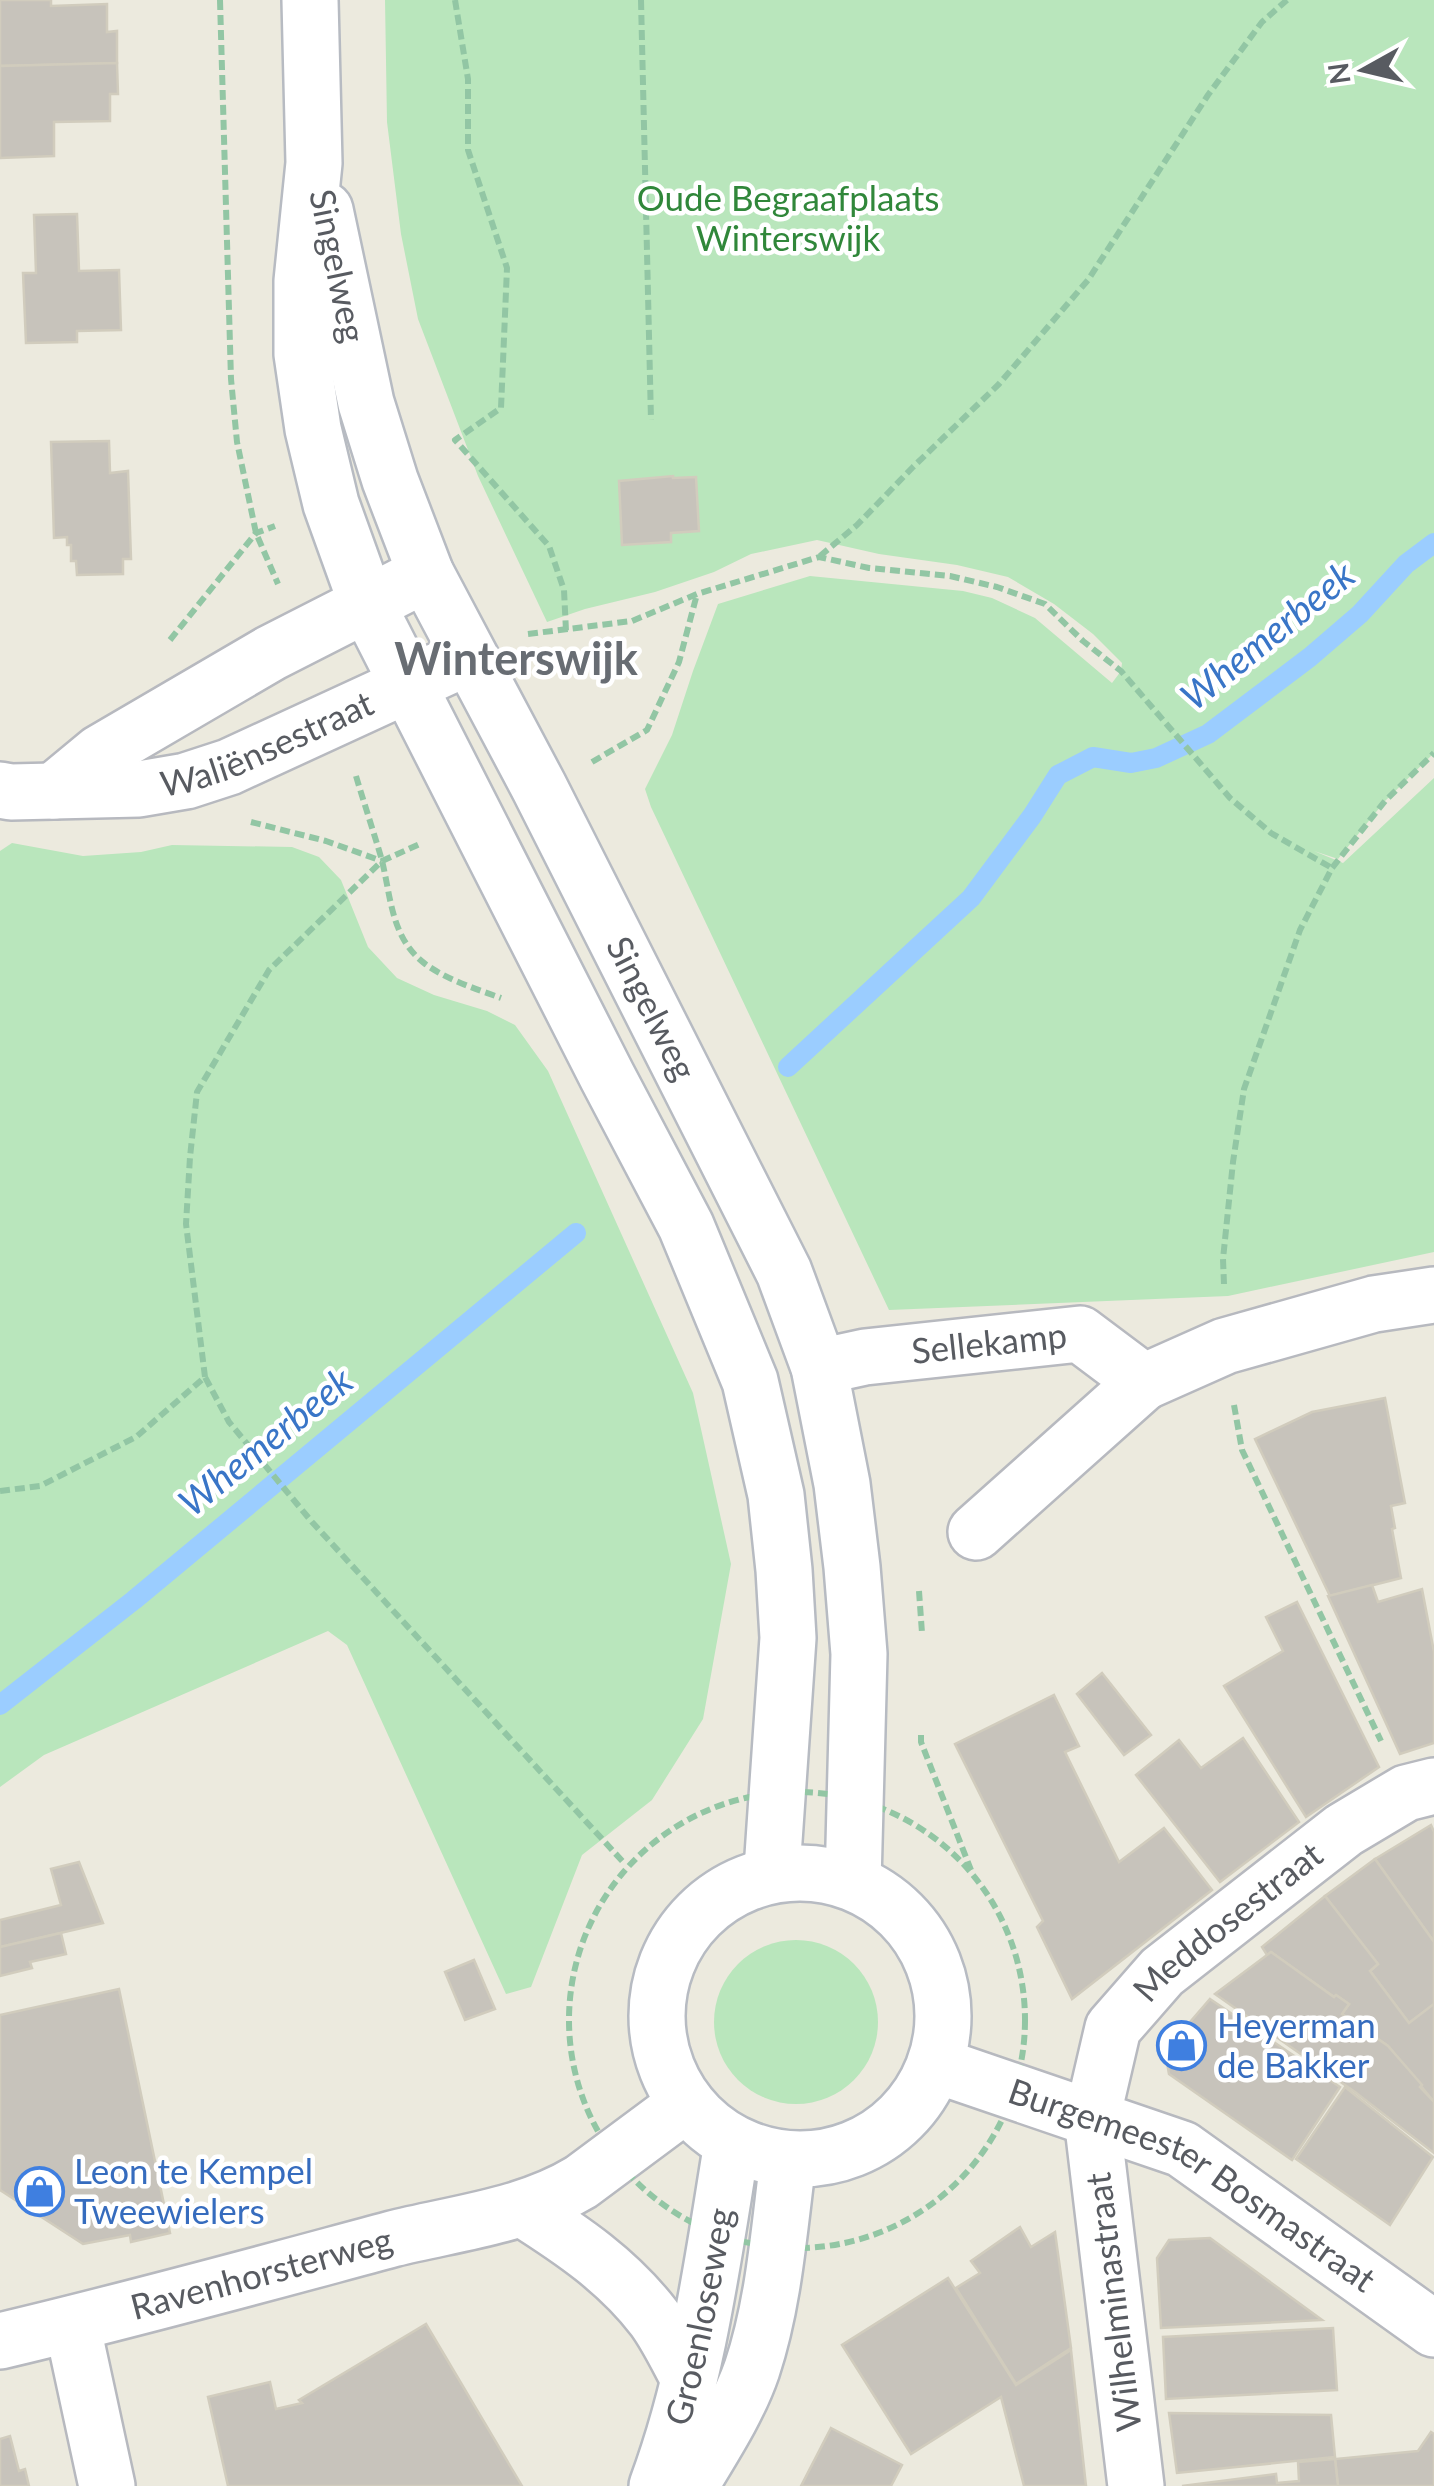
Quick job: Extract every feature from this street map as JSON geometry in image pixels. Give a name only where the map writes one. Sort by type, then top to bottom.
[{"type":"main road","name":"Singelweg","points":[[310,0],[314,163],[302,281],[302,354],[313,429],[331,504],[367,604],[686,1226],[750,1381],[776,1495],[788,1638],[772,1870]]},
{"type":"main road","name":"Singelweg","points":[[314,163],[366,403],[426,574],[539,786],[784,1272],[819,1367],[842,1484],[859,1654],[854,1882]]},
{"type":"main road","name":"Waliënsestraat","points":[[54,791],[100,752],[271,653],[426,574]]},
{"type":"main road","name":"Waliënsestraat","points":[[0,790],[139,789],[186,781],[229,767],[468,656]]},
{"type":"main road","points":[[976,1532],[1144,1382],[1225,1346],[1374,1304],[1434,1295]]},
{"type":"main road","name":"Sellekamp","points":[[819,1367],[865,1357],[1080,1334],[1144,1382]]},
{"type":"main road","name":"Meddosestraat","points":[[1092,2118],[1113,2028],[1162,1972],[1344,1830],[1420,1789]]},
{"type":"main road","points":[[772,1870],[812,1870],[854,1882],[895,1908],[923,1941],[939,1980],[944,2023],[936,2065],[916,2103],[886,2132],[848,2153],[788,2161],[732,2144],[686,2104],[668,2072],[658,2036],[658,1998],[668,1962],[686,1930],[712,1904],[772,1870]]},
{"type":"main road","name":"Burgemeester Bosmastraat","points":[[936,2065],[1182,2148],[1434,2329]]},
{"type":"main road","name":"Ravenhorsterweg","points":[[0,2341],[523,2209],[565,2192],[686,2104]]},
{"type":"main road","name":"Wilhelminastraat","points":[[1092,2118],[1136,2486]]},
{"type":"main road","name":"Groenloseweg","points":[[658,2486],[689,2379],[732,2144]]},
{"type":"main road","name":"Groenloseweg","points":[[690,2486],[724,2428],[755,2360],[766,2316],[788,2161]]},
{"type":"main road","points":[[523,2209],[575,2242],[616,2275],[656,2320],[689,2379]]},
{"type":"main road","points":[[72,2324],[107,2486]]},
{"type":"path","points":[[455,0],[468,78],[468,150],[508,268],[501,408],[455,440],[549,546],[564,590],[566,631]]},
{"type":"path","points":[[641,0],[651,420]]},
{"type":"path","points":[[528,634],[632,620],[696,594],[819,556],[857,525],[999,384],[1088,280],[1208,95],[1262,22],[1287,0]]},
{"type":"path","points":[[168,642],[256,534],[331,504]]},
{"type":"path","points":[[819,556],[869,568],[950,576],[1045,604],[1120,671],[1230,798],[1271,834],[1332,868]]},
{"type":"path","points":[[592,762],[647,730],[679,662],[696,594]]},
{"type":"path","points":[[1420,1789],[1242,1450],[1225,1346],[1223,1260],[1244,1088],[1300,930],[1332,868],[1384,801],[1434,752]]},
{"type":"path","points":[[505,1000],[425,964],[412,951],[392,915],[382,862],[269,970],[197,1092],[186,1224],[205,1376],[229,1422],[312,1522],[625,1864]]},
{"type":"path","points":[[0,1491],[40,1486],[136,1437],[205,1376]]},
{"type":"path","points":[[615,2158],[594,2132],[580,2098],[568,2037],[577,1971],[599,1910],[625,1864],[678,1822],[713,1806]]},
{"type":"path","points":[[971,1870],[999,1914],[1020,1970],[1024,2032],[1012,2091]]},
{"type":"green space","name":"Oude Begraafplaats Winterswijk","points":[[385,0],[1434,0],[1434,753],[1385,801],[1338,859],[1314,851],[1343,863],[1434,778],[1434,1252],[1228,1296],[889,1310],[645,789],[672,735],[718,604],[810,576],[963,591],[992,598],[1035,618],[1112,683],[1122,663],[1054,604],[1008,577],[817,540],[751,554],[714,572],[655,592],[547,622],[478,476],[418,319],[401,234],[387,122]]},
{"type":"green space","points":[[12,843],[83,856],[141,852],[172,845],[292,847],[319,857],[341,880],[368,947],[397,978],[515,1025],[548,1071],[693,1393],[731,1564],[703,1719],[652,1800],[582,1855],[531,1987],[506,1994],[347,1645],[328,1631],[44,1755],[0,1787],[0,851]]},
{"type":"green space","points":[[796,1940],[827,1947],[854,1964],[871,1991],[878,2022],[871,2053],[854,2080],[827,2097],[796,2104],[765,2097],[738,2080],[721,2053],[714,2022],[721,1991],[738,1964],[765,1947]]},
{"type":"building","points":[[0,0],[51,0],[51,6],[107,4],[107,32],[117,31],[117,63],[0,66]]},
{"type":"building","points":[[117,63],[118,94],[110,94],[110,121],[54,122],[54,156],[0,158],[0,66]]},
{"type":"building","points":[[77,214],[79,271],[119,270],[121,330],[77,331],[77,342],[26,343],[23,273],[36,273],[34,215]]},
{"type":"building","points":[[109,441],[110,473],[128,471],[131,559],[123,559],[123,574],[77,575],[67,537],[54,538],[51,442]]},
{"type":"building","points":[[696,477],[699,531],[671,533],[671,542],[622,545],[619,481]]},
{"type":"building","points":[[1385,1398],[1405,1503],[1391,1506],[1401,1578],[1330,1596],[1255,1439],[1312,1412]]},
{"type":"building","points":[[1372,1585],[1378,1602],[1422,1589],[1434,1652],[1434,1743],[1400,1754],[1328,1596]]},
{"type":"building","points":[[1297,1602],[1379,1767],[1306,1817],[1224,1686],[1283,1651],[1266,1617]]},
{"type":"building","points":[[1102,1673],[1151,1735],[1124,1755],[1077,1694]]},
{"type":"building","points":[[1054,1695],[1079,1746],[1065,1752],[1119,1862],[1164,1828],[1212,1890],[1072,1999],[1037,1927],[1043,1921],[955,1744]]},
{"type":"building","points":[[1243,1738],[1299,1822],[1220,1882],[1136,1775],[1179,1740],[1201,1768]]},
{"type":"building","points":[[1431,1825],[1434,1832],[1434,1942],[1375,1859]]},
{"type":"building","points":[[1375,1859],[1434,1942],[1434,2004],[1409,2023],[1370,1971],[1378,1964],[1325,1896]]},
{"type":"building","points":[[79,1862],[103,1923],[0,1947],[0,1920],[61,1905],[51,1869]]},
{"type":"building","points":[[1325,1896],[1378,1964],[1370,1971],[1409,2023],[1434,2004],[1434,2102],[1388,2046],[1342,2014],[1349,2004],[1271,1952],[1267,1955],[1262,1947]]},
{"type":"building","points":[[61,1933],[66,1954],[30,1962],[32,1968],[0,1976],[0,1947]]},
{"type":"building","points":[[1271,1952],[1349,2004],[1342,2014],[1388,2046],[1422,2085],[1434,2102],[1434,2153],[1215,1994]]},
{"type":"building","points":[[474,1960],[495,2009],[465,2020],[445,1972]]},
{"type":"building","points":[[119,1989],[170,2233],[131,2242],[130,2235],[83,2244],[0,2190],[0,2015]]},
{"type":"building","points":[[1210,1999],[1340,2087],[1292,2160],[1169,2074],[1165,2051]]},
{"type":"building","points":[[1345,2087],[1433,2157],[1390,2225],[1296,2159]]},
{"type":"building","points":[[1020,2227],[1031,2247],[1055,2232],[1071,2348],[1016,2384],[956,2288],[980,2273],[971,2261]]},
{"type":"building","points":[[1210,2238],[1322,2320],[1161,2328],[1157,2258],[1169,2240]]},
{"type":"building","points":[[948,2278],[1016,2385],[1071,2350],[1086,2486],[1024,2486],[1001,2397],[911,2454],[842,2345]]},
{"type":"building","points":[[426,2324],[522,2486],[228,2486],[208,2397],[270,2382],[276,2409],[302,2403],[299,2400]]},
{"type":"building","points":[[1333,2328],[1337,2390],[1166,2399],[1163,2337]]},
{"type":"building","points":[[1169,2413],[1331,2415],[1335,2457],[1177,2473]]},
{"type":"building","points":[[831,2428],[902,2465],[891,2486],[801,2486]]},
{"type":"building","points":[[1431,2432],[1434,2486],[1338,2486],[1335,2459],[1418,2451]]},
{"type":"building","points":[[10,2436],[19,2471],[25,2469],[29,2486],[0,2486],[0,2439]]},
{"type":"building","points":[[1335,2459],[1338,2486],[1182,2486],[1276,2474],[1277,2483],[1299,2481],[1298,2462]]},
{"type":"waterway","name":"Whemerbeek","points":[[788,1067],[971,898],[1058,775],[1093,757],[1131,763],[1156,758],[1208,734],[1310,657],[1360,614],[1406,564],[1434,543]]},
{"type":"waterway","name":"Whemerbeek","points":[[0,1705],[134,1600],[576,1233]]},
{"type":"place","name":"Heyerman de Bakker","points":[[1182,2046]]},
{"type":"place","name":"Leon te Kempel Tweewielers","points":[[39,2192]]},
{"type":"district","name":"Winterswijk","points":[[516,659]]}]
